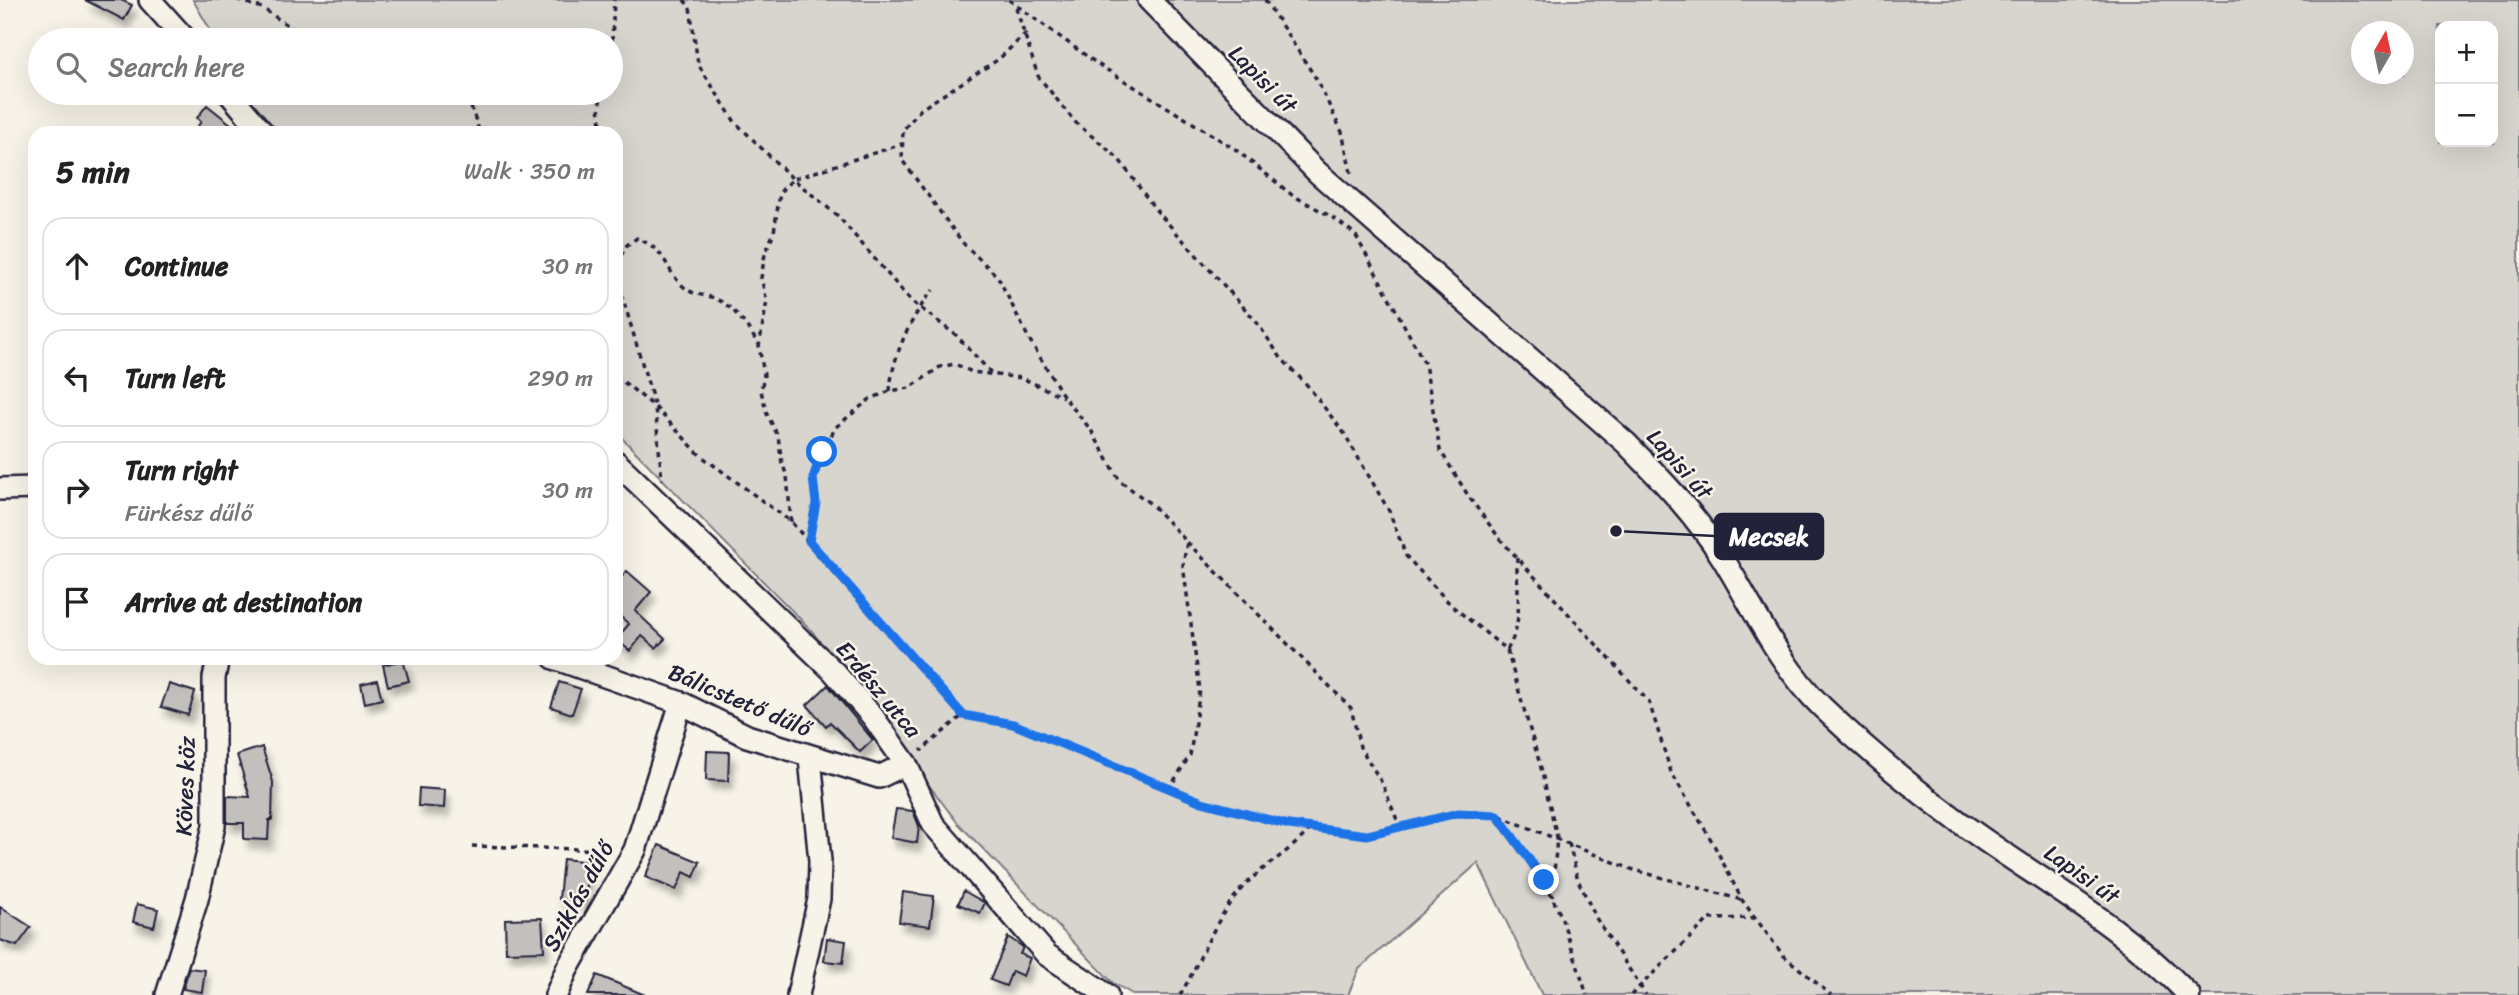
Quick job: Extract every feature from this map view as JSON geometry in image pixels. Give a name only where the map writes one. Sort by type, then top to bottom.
[{"type":"street","points":[[150,0],[175,28]]},
{"type":"street","name":"Lapisi út","points":[[1149,0],[1317,172],[1626,443],[1662,480],[1721,554],[1781,656],[1819,704],[1896,774],[1986,841],[2075,898],[2156,960],[2189,995]]},
{"type":"street","points":[[239,105],[257,126]]},
{"type":"street","name":"Erdész utca","points":[[623,469],[834,672],[873,717],[906,764],[933,824],[1047,955],[1107,995]]},
{"type":"street","points":[[0,489],[28,488]]},
{"type":"street","name":"Köves köz","points":[[167,995],[197,899],[215,826],[214,678],[217,665]]},
{"type":"street","name":"Bálicstető dűlő","points":[[574,665],[681,703],[747,736],[810,758],[879,777],[906,764]]},
{"type":"street","name":"Sziklás dűlő","points":[[556,995],[567,969],[635,850],[681,703]]},
{"type":"street","points":[[798,995],[820,899],[820,861],[810,758]]},
{"type":"path","points":[[238,0],[262,8],[292,28]]},
{"type":"path","points":[[613,28],[614,0]]},
{"type":"path","points":[[684,0],[690,7],[698,64],[715,95],[735,122],[793,179],[838,216],[909,300],[956,335],[994,376]]},
{"type":"path","points":[[1009,0],[1167,109],[1235,149],[1292,195],[1332,216],[1355,234],[1425,365],[1440,450],[1469,497],[1517,558],[1649,702],[1671,772],[1713,843],[1742,900],[1783,955],[1831,995]]},
{"type":"path","points":[[1265,0],[1317,80],[1342,132],[1357,208],[1355,234]]},
{"type":"path","points":[[1016,7],[1038,76],[1076,122],[1118,158],[1155,209],[1256,321],[1281,358],[1307,385],[1344,433],[1389,510],[1406,556],[1452,606],[1507,650],[1541,768],[1557,837],[1552,897]]},
{"type":"path","points":[[1026,33],[999,58],[921,109],[903,130],[902,160],[963,243],[998,277],[1064,397],[1091,430],[1120,481],[1152,505],[1351,708],[1360,747],[1382,783],[1400,827]]},
{"type":"path","points":[[470,105],[478,126]]},
{"type":"path","points":[[599,105],[601,126]]},
{"type":"path","points":[[791,522],[787,476],[778,436],[767,414],[761,391],[764,374],[759,346],[766,301],[761,278],[765,254],[774,232],[780,192],[793,179],[902,144]]},
{"type":"path","points":[[623,253],[637,238],[651,244],[663,253],[682,286],[695,295],[715,298],[745,321],[759,346]]},
{"type":"path","points":[[890,391],[891,373],[920,306],[933,290]]},
{"type":"path","points":[[623,299],[655,407],[663,466],[661,504]]},
{"type":"path","points":[[809,541],[816,503],[813,478],[836,427],[870,399],[890,391],[910,388],[940,367],[955,364],[972,372],[1022,378],[1064,397]]},
{"type":"path","points":[[623,382],[655,407],[700,455],[791,522],[963,715],[1013,724],[1202,802],[1311,828],[1367,835],[1458,813],[1497,815],[1631,869],[1742,900]]},
{"type":"path","points":[[1169,789],[1190,755],[1200,690],[1183,565],[1187,542]]},
{"type":"path","points":[[1507,650],[1516,635],[1520,614],[1517,558]]},
{"type":"path","points":[[906,764],[963,715]]},
{"type":"path","points":[[1497,815],[1544,880],[1587,995]]},
{"type":"path","points":[[1180,995],[1212,934],[1246,884],[1293,849],[1311,828]]},
{"type":"path","points":[[1569,843],[1577,880],[1596,918],[1646,995]]},
{"type":"path","points":[[472,846],[635,850]]},
{"type":"path","points":[[1631,995],[1709,919],[1755,918]]},
{"type":"shaded area","points":[[193,0],[2519,0],[2519,995],[1542,995],[1478,863],[1359,969],[1348,995],[1134,995],[1113,983],[957,822],[811,630],[623,439],[623,126],[267,126],[254,105],[623,105],[623,28],[209,28]]},
{"type":"building","points":[[85,0],[121,0],[132,5],[124,20]]},
{"type":"building","points":[[207,105],[233,126],[198,126],[201,122],[197,118]]},
{"type":"building","points":[[627,571],[651,592],[635,611],[665,639],[656,648],[642,636],[630,651],[623,645],[623,631],[629,624],[623,619],[623,575]]},
{"type":"building","points":[[383,665],[404,665],[409,681],[388,686]]},
{"type":"building","points":[[377,680],[382,699],[365,703],[361,684]]},
{"type":"building","points":[[559,682],[581,689],[572,714],[551,707]]},
{"type":"building","points":[[169,684],[195,692],[188,715],[161,707]]},
{"type":"building","points":[[828,685],[873,740],[860,752],[830,722],[826,726],[807,705]]},
{"type":"building","points":[[262,747],[273,782],[272,820],[269,820],[268,840],[244,839],[244,823],[227,823],[227,796],[250,797],[237,755]]},
{"type":"building","points":[[707,751],[729,752],[728,781],[706,780]]},
{"type":"building","points":[[419,788],[445,790],[444,808],[418,806]]},
{"type":"building","points":[[896,809],[913,811],[919,826],[917,843],[891,838]]},
{"type":"building","points":[[659,845],[700,862],[694,877],[684,872],[676,890],[645,877]]},
{"type":"building","points":[[563,859],[590,862],[585,902],[559,899]]},
{"type":"building","points":[[964,891],[985,903],[980,913],[958,904]]},
{"type":"building","points":[[903,892],[934,896],[930,926],[899,922]]},
{"type":"building","points":[[137,904],[158,909],[154,927],[133,922]]},
{"type":"building","points":[[0,907],[31,927],[17,946],[0,940]]},
{"type":"building","points":[[542,918],[544,951],[506,952],[505,919]]},
{"type":"building","points":[[1008,937],[1023,947],[1020,954],[1030,958],[1023,976],[1012,971],[1006,986],[990,980]]},
{"type":"building","points":[[827,938],[846,941],[843,963],[824,961]]},
{"type":"building","points":[[189,968],[205,970],[202,992],[183,989]]},
{"type":"building","points":[[597,975],[645,995],[588,995]]},
{"type":"place","name":"Mecsek","points":[[1616,531]]},
{"type":"route","points":[[822,452],[813,478],[816,503],[809,541],[963,715],[1013,724],[1202,802],[1289,825],[1367,835],[1458,813],[1497,815],[1544,880]]}]
